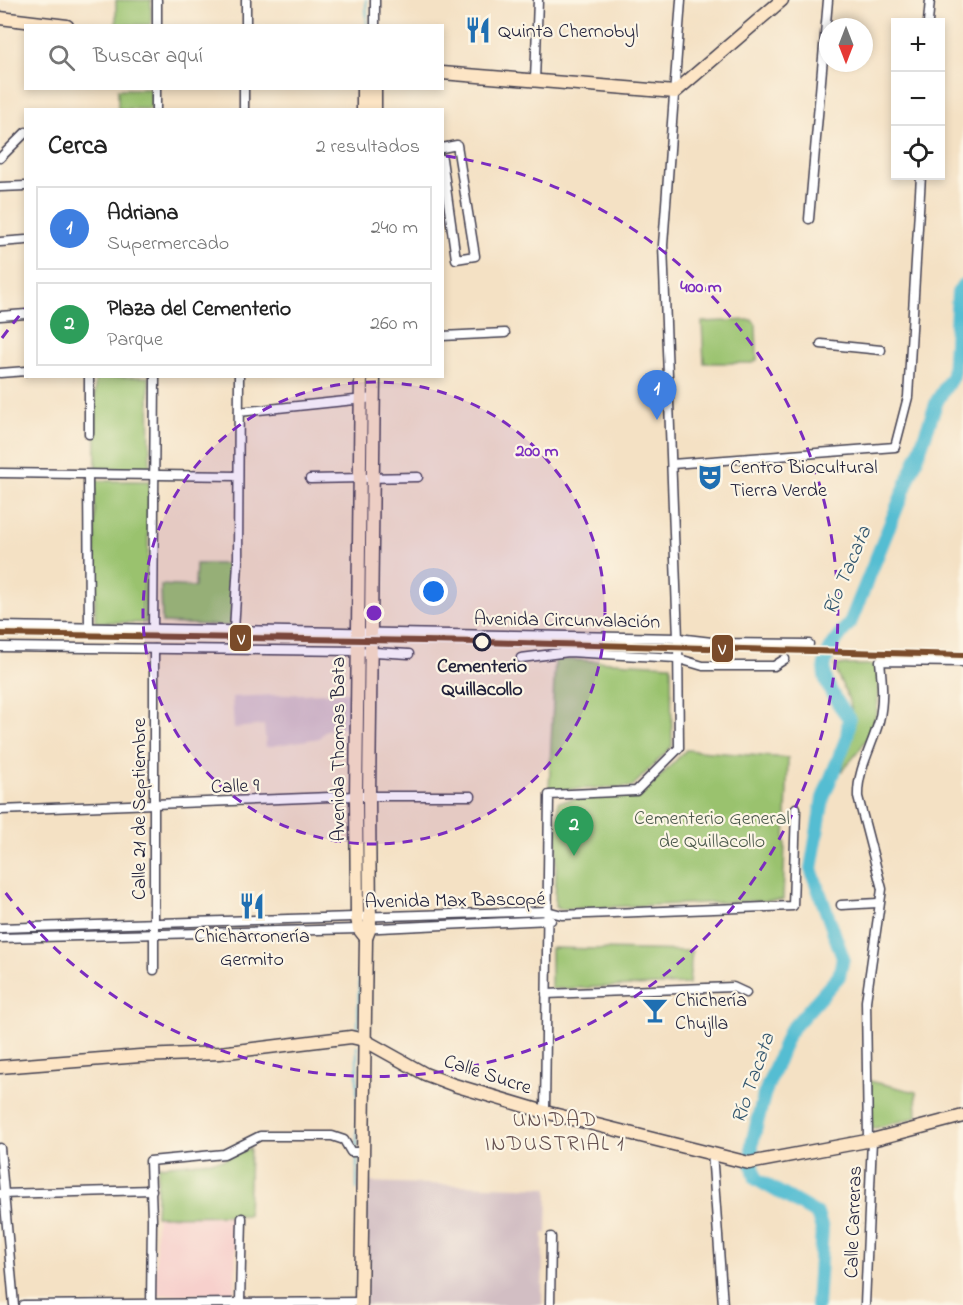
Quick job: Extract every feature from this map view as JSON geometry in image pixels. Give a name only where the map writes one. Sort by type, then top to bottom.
[{"type":"main road","points":[[444,73],[675,92],[782,0]]},
{"type":"main road","points":[[0,18],[50,24]]},
{"type":"main road","points":[[0,26],[24,29]]},
{"type":"main road","points":[[363,90],[363,108]]},
{"type":"main road","points":[[375,90],[375,108]]},
{"type":"main road","name":"Avenida Thomas Bata","points":[[362,378],[368,398]]},
{"type":"main road","name":"Avenida Thomas Bata","points":[[361,1304],[364,926],[372,652],[367,479],[368,398],[373,378]]},
{"type":"main road","name":"Avenida Thomas Bata","points":[[364,926],[356,796],[357,651],[367,479]]},
{"type":"main road","name":"Calle Sucre","points":[[0,1067],[140,1056],[220,1053],[351,1037],[364,1040],[425,1074],[545,1112],[754,1163],[869,1140],[963,1116]]},
{"type":"street","points":[[157,0],[157,24]]},
{"type":"street","points":[[246,0],[246,24]]},
{"type":"street","points":[[375,0],[375,24]]},
{"type":"street","points":[[535,80],[538,0]]},
{"type":"street","points":[[545,1112],[549,795],[636,791],[678,748],[676,658],[678,638],[663,245],[681,0]]},
{"type":"street","points":[[809,219],[828,0]]},
{"type":"street","points":[[928,18],[930,0]]},
{"type":"street","points":[[156,90],[156,108]]},
{"type":"street","points":[[244,90],[244,108]]},
{"type":"street","points":[[0,158],[24,134]]},
{"type":"street","points":[[444,148],[457,145],[475,256],[456,259],[444,193]]},
{"type":"street","points":[[672,464],[895,447],[908,397],[921,180]]},
{"type":"street","points":[[0,188],[24,186]]},
{"type":"street","points":[[0,242],[24,240]]},
{"type":"street","points":[[0,316],[24,314]]},
{"type":"street","points":[[444,336],[505,333]]},
{"type":"street","points":[[821,344],[881,350]]},
{"type":"street","points":[[0,374],[24,371]]},
{"type":"street","points":[[89,378],[89,434]]},
{"type":"street","points":[[153,630],[154,378]]},
{"type":"street","points":[[234,631],[239,378]]},
{"type":"street","points":[[239,412],[368,398]]},
{"type":"street","points":[[0,473],[88,476],[238,476]]},
{"type":"street","points":[[88,476],[89,628]]},
{"type":"street","points":[[310,479],[418,477]]},
{"type":"street","name":"Avenida Circunvalación","points":[[0,626],[678,638],[720,642],[809,644]]},
{"type":"street","points":[[0,647],[357,651],[409,654]]},
{"type":"street","name":"Calle 21 de Septiembre","points":[[154,649],[154,970]]},
{"type":"street","name":"Avenida Circunvalación","points":[[521,658],[569,652],[676,658],[703,666],[774,666],[786,659]]},
{"type":"street","name":"Calle Carreras","points":[[865,1305],[869,1140],[866,1001],[878,903],[882,889],[858,798],[857,782],[879,721],[883,696],[880,661],[963,662]]},
{"type":"street","name":"Calle 9","points":[[0,810],[369,795],[471,796]]},
{"type":"street","name":"Avenida Max Bascopé","points":[[0,938],[364,926],[793,906],[796,808]]},
{"type":"street","points":[[841,904],[878,903]]},
{"type":"street","name":"Avenida Max Bascopé","points":[[0,928],[154,923],[364,926]]},
{"type":"street","points":[[546,994],[733,987],[746,993]]},
{"type":"street","points":[[151,1304],[150,1161],[224,1154],[260,1136],[332,1136],[344,1140],[351,1152],[362,1152]]},
{"type":"street","points":[[0,1148],[2,1194],[14,1305]]},
{"type":"street","points":[[712,1152],[713,1197],[723,1305]]},
{"type":"street","points":[[2,1194],[152,1190]]},
{"type":"street","points":[[240,1302],[242,1218]]},
{"type":"street","points":[[550,1305],[551,1237]]},
{"type":"street","points":[[23,1305],[240,1302],[361,1304]]},
{"type":"shaded area","points":[[349,692],[349,726],[326,730],[319,738],[266,747],[264,725],[234,728],[232,697]]},
{"type":"shaded area","points":[[367,1182],[548,1188],[547,1233],[543,1233],[542,1305],[366,1305]]},
{"type":"shaded area","points":[[236,1215],[235,1290],[231,1294],[161,1295],[156,1290],[156,1216]]},
{"type":"green space","points":[[116,0],[151,0],[151,24],[116,24]]},
{"type":"green space","points":[[118,90],[151,90],[151,108],[118,108]]},
{"type":"green space","points":[[752,320],[756,325],[757,360],[753,363],[704,363],[702,322]]},
{"type":"green space","points":[[95,378],[149,378],[150,470],[96,468]]},
{"type":"green space","points":[[95,481],[149,481],[147,623],[95,622]]},
{"type":"green space","points":[[196,564],[234,564],[231,626],[162,623],[161,585],[195,587]]},
{"type":"green space","points":[[555,659],[671,665],[672,746],[632,787],[549,790]]},
{"type":"green space","points":[[835,665],[877,665],[878,698],[874,723],[862,746],[841,772],[853,730],[853,722],[848,699]]},
{"type":"green space","name":"Cementerio General de Quillacollo","points":[[686,750],[788,758],[783,900],[560,909],[555,907],[558,802],[593,796],[641,796]]},
{"type":"green space","points":[[551,948],[692,951],[689,984],[551,989]]},
{"type":"green space","points":[[870,1081],[916,1092],[917,1117],[872,1129]]},
{"type":"green space","points":[[250,1148],[248,1215],[156,1216],[158,1166],[222,1160]]},
{"type":"waterway","points":[[366,0],[367,24]]},
{"type":"waterway","name":"Río Tacata","points":[[817,1305],[822,1229],[817,1214],[756,1179],[752,1163],[752,1143],[764,1095],[789,1032],[839,976],[843,958],[811,869],[823,798],[847,737],[849,718],[831,692],[824,671],[830,649],[850,623],[917,458],[937,401],[953,375],[958,293],[963,285]]},
{"type":"waterway","points":[[358,1028],[360,941]]},
{"type":"waterway","points":[[357,1046],[357,1147]]},
{"type":"waterway","points":[[357,1157],[357,1189]]},
{"type":"transit line","name":"V","points":[[0,634],[482,642],[963,655]]},
{"type":"place","name":"Quinta Chernobyl","points":[[478,30]]},
{"type":"place","name":"Adriana","points":[[657,420]]},
{"type":"place","name":"Centro Biocultural Tierra Verde","points":[[710,477]]},
{"type":"place","name":"Cementerio Quillacollo","points":[[482,642]]},
{"type":"place","name":"Plaza del Cementerio","points":[[574,856]]},
{"type":"place","name":"Chicharronería Germito","points":[[252,906]]},
{"type":"place","name":"Chichería Chujlla","points":[[655,1010]]},
{"type":"district","name":"UNIDAD INDUSTRIAL 1","points":[[555,1131]]}]
